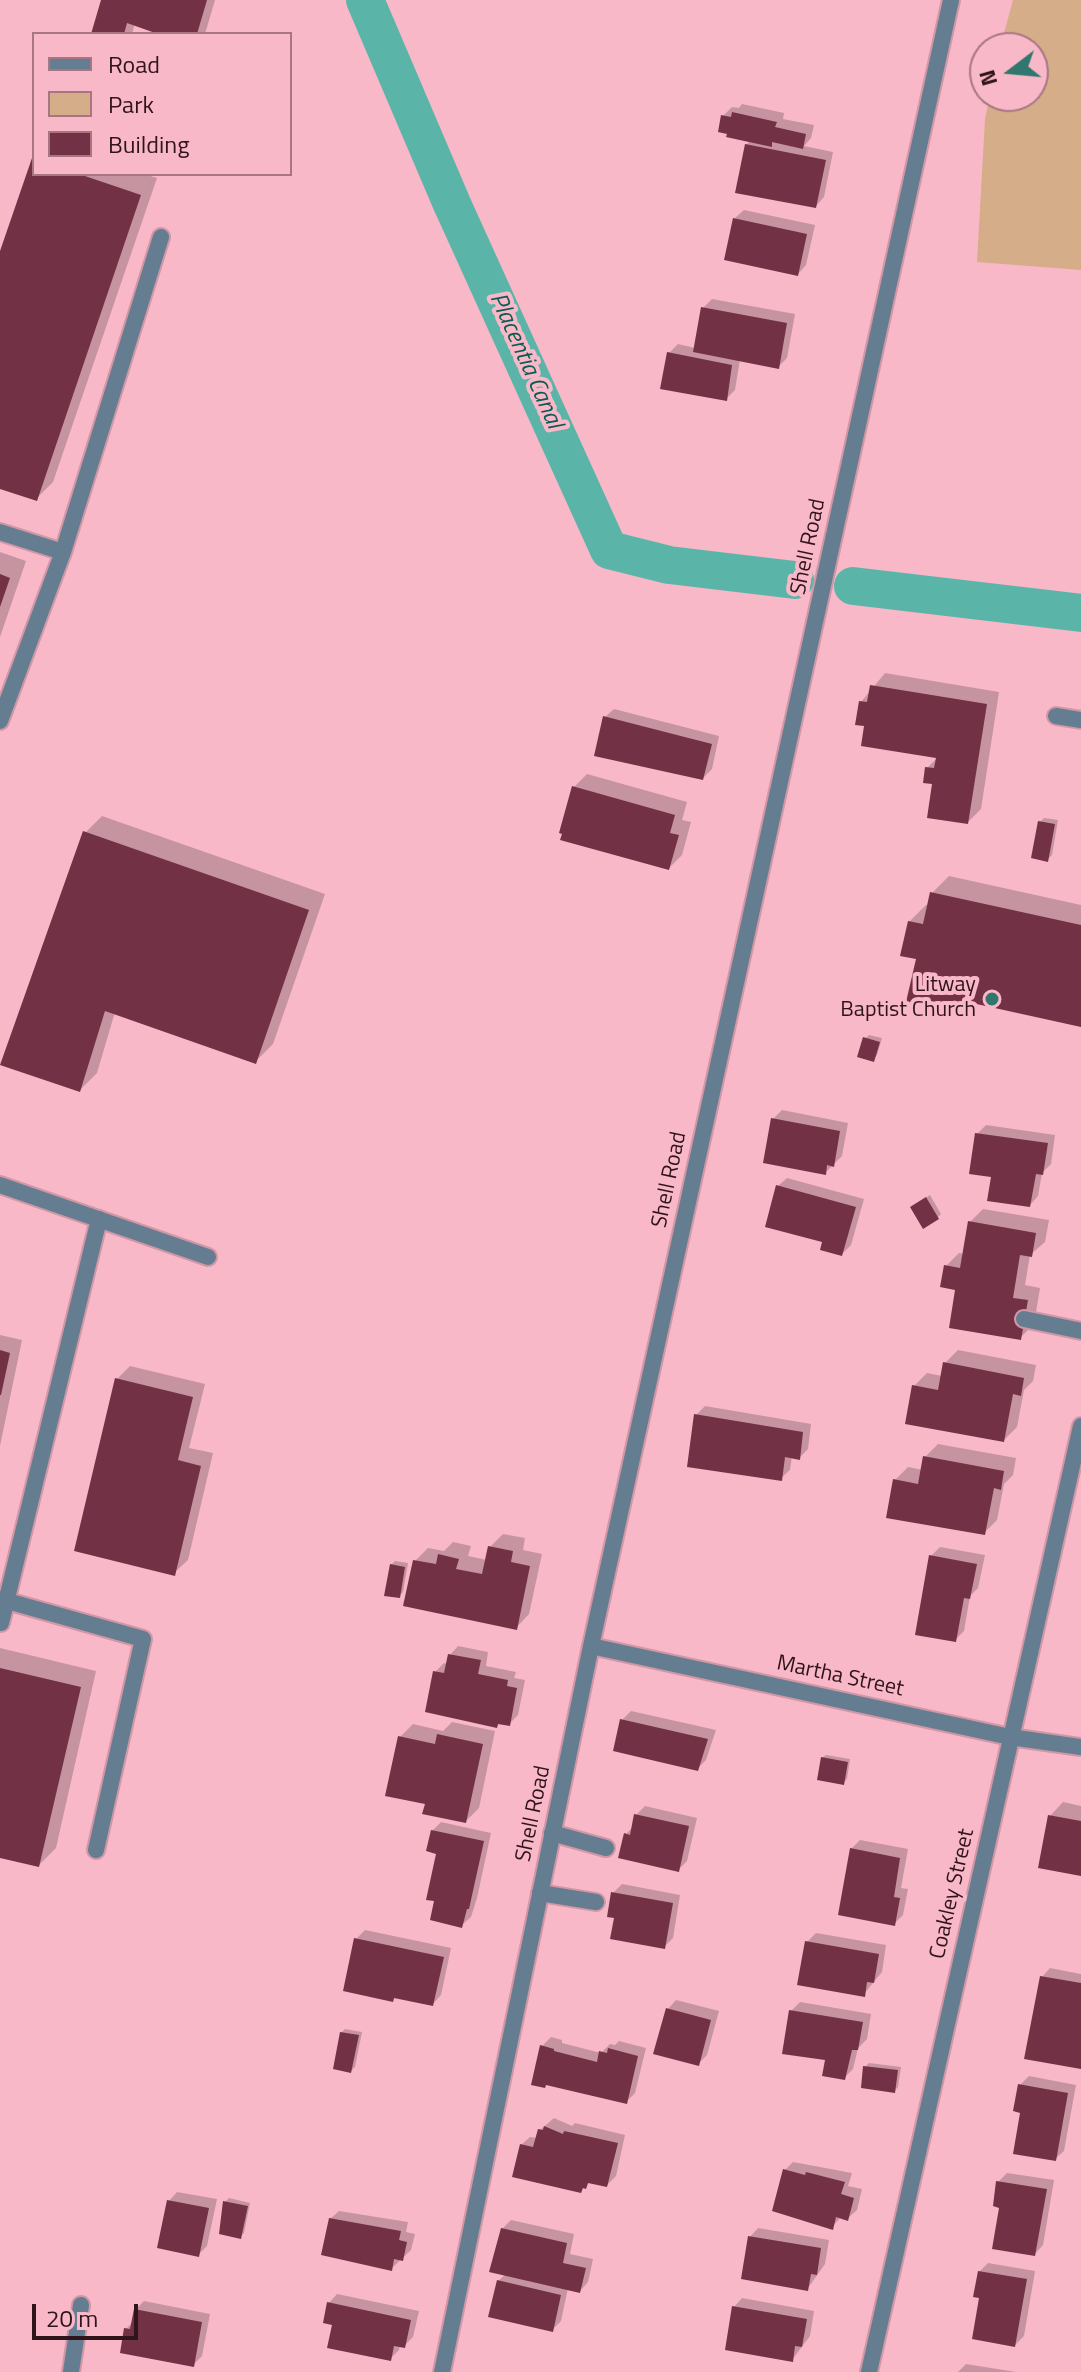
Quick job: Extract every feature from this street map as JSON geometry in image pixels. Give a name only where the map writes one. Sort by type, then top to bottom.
[{"type":"street","name":"Shell Road","points":[[442,2372],[591,1646],[951,0]]},
{"type":"street","points":[[0,721],[63,552],[161,237]]},
{"type":"street","points":[[0,532],[63,552]]},
{"type":"street","points":[[1056,716],[1081,720]]},
{"type":"street","points":[[0,1185],[208,1257]]},
{"type":"street","points":[[1,1623],[3,1599],[99,1219]]},
{"type":"street","points":[[1024,1319],[1081,1331]]},
{"type":"street","name":"Coakley Street","points":[[869,2372],[1081,1426]]},
{"type":"street","points":[[3,1599],[143,1639],[96,1850]]},
{"type":"street","name":"Martha Street","points":[[591,1646],[1010,1737],[1081,1747]]},
{"type":"street","points":[[552,1833],[606,1848]]},
{"type":"street","points":[[540,1893],[596,1902]]},
{"type":"street","points":[[71,2372],[81,2305]]},
{"type":"green space","points":[[1013,0],[1081,0],[1081,270],[977,262],[987,112],[1049,112],[1049,32],[1004,32]]},
{"type":"building","points":[[101,0],[207,0],[198,32],[152,32],[127,23],[125,32],[92,32]]},
{"type":"building","points":[[732,112],[777,122],[775,127],[806,134],[803,149],[772,142],[772,147],[726,137],[727,134],[718,132],[721,115],[731,117]]},
{"type":"building","points":[[745,144],[826,160],[816,208],[735,193]]},
{"type":"building","points":[[32,158],[32,176],[85,176],[141,195],[37,501],[0,489],[0,251]]},
{"type":"building","points":[[733,218],[807,234],[798,276],[724,260]]},
{"type":"building","points":[[701,307],[787,323],[779,369],[693,352]]},
{"type":"building","points":[[667,352],[732,365],[727,401],[660,389]]},
{"type":"building","points":[[0,574],[10,578],[0,607]]},
{"type":"building","points":[[870,685],[987,704],[968,824],[927,818],[932,784],[923,783],[925,767],[934,768],[936,758],[861,746],[864,726],[855,725],[859,701],[867,702]]},
{"type":"building","points":[[603,716],[712,744],[703,780],[594,756]]},
{"type":"building","points":[[572,786],[675,815],[670,833],[679,835],[669,870],[560,840],[562,834],[559,833]]},
{"type":"building","points":[[1038,821],[1055,824],[1048,862],[1031,858]]},
{"type":"building","points":[[83,831],[309,910],[256,1064],[105,1011],[80,1092],[0,1065]]},
{"type":"building","points":[[930,892],[1081,925],[1081,1027],[972,1003],[969,1015],[906,1002],[916,959],[900,956],[908,921],[923,924]]},
{"type":"building","points":[[863,1037],[880,1042],[874,1062],[857,1057]]},
{"type":"building","points":[[771,1118],[840,1131],[834,1167],[827,1165],[826,1175],[763,1163]]},
{"type":"building","points":[[975,1133],[1048,1143],[1043,1175],[1036,1174],[1030,1207],[987,1201],[991,1177],[969,1174]]},
{"type":"building","points":[[776,1185],[856,1207],[842,1256],[820,1250],[822,1242],[765,1227]]},
{"type":"building","points":[[926,1197],[939,1219],[923,1229],[910,1207]]},
{"type":"building","points":[[968,1221],[1036,1233],[1032,1257],[1020,1255],[1013,1298],[1028,1300],[1021,1340],[949,1328],[955,1290],[940,1287],[944,1265],[960,1268]]},
{"type":"building","points":[[0,1350],[10,1353],[1,1395],[0,1395]]},
{"type":"building","points":[[943,1362],[1024,1378],[1021,1396],[1013,1394],[1004,1442],[905,1424],[912,1385],[938,1390]]},
{"type":"building","points":[[115,1378],[193,1397],[178,1460],[201,1466],[175,1576],[74,1551]]},
{"type":"building","points":[[694,1414],[803,1432],[800,1460],[785,1457],[782,1481],[687,1467]]},
{"type":"building","points":[[923,1456],[1004,1471],[1001,1490],[994,1488],[985,1535],[886,1518],[893,1479],[918,1484]]},
{"type":"building","points":[[488,1546],[513,1551],[511,1562],[530,1566],[517,1630],[403,1606],[413,1560],[436,1564],[438,1554],[459,1559],[456,1569],[482,1574]]},
{"type":"building","points":[[929,1555],[977,1564],[970,1599],[964,1598],[956,1642],[915,1635]]},
{"type":"building","points":[[390,1564],[405,1567],[400,1598],[384,1596]]},
{"type":"building","points":[[448,1654],[481,1660],[478,1674],[508,1680],[507,1686],[517,1688],[510,1726],[498,1724],[497,1728],[425,1712],[433,1671],[444,1673]]},
{"type":"building","points":[[0,1668],[81,1687],[39,1867],[0,1858]]},
{"type":"building","points":[[620,1719],[708,1739],[698,1771],[613,1751]]},
{"type":"building","points":[[437,1734],[483,1744],[466,1823],[422,1814],[425,1804],[385,1796],[398,1736],[435,1744]]},
{"type":"building","points":[[821,1757],[848,1762],[844,1785],[817,1780]]},
{"type":"building","points":[[634,1814],[689,1826],[679,1872],[618,1858],[624,1833],[630,1835]]},
{"type":"building","points":[[1048,1815],[1081,1821],[1081,1876],[1038,1868]]},
{"type":"building","points":[[431,1830],[484,1841],[462,1928],[430,1920],[434,1901],[426,1900],[436,1854],[426,1851]]},
{"type":"building","points":[[850,1848],[900,1858],[894,1897],[900,1898],[895,1926],[838,1915]]},
{"type":"building","points":[[611,1892],[673,1903],[665,1949],[610,1939],[614,1918],[607,1917]]},
{"type":"building","points":[[354,1938],[444,1957],[433,2006],[394,1998],[393,2002],[343,1991]]},
{"type":"building","points":[[805,1941],[879,1954],[874,1983],[867,1982],[865,1997],[797,1985]]},
{"type":"building","points":[[1040,1976],[1081,1983],[1081,2069],[1024,2059]]},
{"type":"building","points":[[666,2008],[711,2020],[699,2066],[653,2054]]},
{"type":"building","points":[[789,2010],[863,2022],[858,2050],[852,2050],[845,2080],[822,2076],[825,2060],[782,2054]]},
{"type":"building","points":[[340,2032],[359,2035],[351,2073],[333,2069]]},
{"type":"building","points":[[540,2045],[597,2062],[599,2051],[607,2053],[608,2048],[638,2056],[627,2104],[546,2085],[545,2088],[531,2085]]},
{"type":"building","points":[[863,2066],[898,2070],[895,2093],[861,2088]]},
{"type":"building","points":[[1018,2084],[1068,2093],[1056,2161],[1013,2154],[1020,2113],[1013,2111]]},
{"type":"building","points":[[544,2126],[563,2134],[564,2131],[618,2143],[607,2187],[588,2183],[581,2193],[512,2177],[520,2144],[533,2147],[538,2129],[543,2130]]},
{"type":"building","points":[[783,2169],[845,2182],[841,2194],[854,2198],[848,2221],[836,2217],[833,2230],[772,2211]]},
{"type":"building","points":[[996,2181],[1047,2189],[1035,2256],[992,2249],[999,2208],[993,2206]]},
{"type":"building","points":[[167,2200],[209,2208],[199,2257],[157,2248]]},
{"type":"building","points":[[223,2201],[248,2206],[241,2239],[219,2234]]},
{"type":"building","points":[[329,2218],[401,2231],[399,2240],[407,2242],[403,2261],[394,2259],[392,2271],[321,2255]]},
{"type":"building","points":[[501,2228],[567,2243],[563,2263],[586,2268],[580,2293],[489,2272]]},
{"type":"building","points":[[748,2236],[821,2248],[817,2275],[811,2274],[808,2291],[741,2279]]},
{"type":"building","points":[[978,2271],[1027,2279],[1015,2347],[972,2339],[979,2298],[973,2297]]},
{"type":"building","points":[[497,2280],[561,2295],[553,2332],[488,2317]]},
{"type":"building","points":[[327,2302],[411,2320],[405,2348],[394,2346],[391,2361],[327,2348],[332,2325],[323,2323]]},
{"type":"building","points":[[732,2306],[807,2319],[802,2347],[795,2346],[793,2362],[725,2350]]},
{"type":"building","points":[[134,2309],[202,2322],[194,2367],[120,2353],[124,2328],[130,2329]]},
{"type":"waterway","name":"Placentia Canal","points":[[365,0],[452,204],[609,550],[669,565],[795,580]]},
{"type":"waterway","name":"Placentia Canal","points":[[853,586],[1081,613]]},
{"type":"place","name":"Litway Baptist Church","points":[[992,999]]}]
